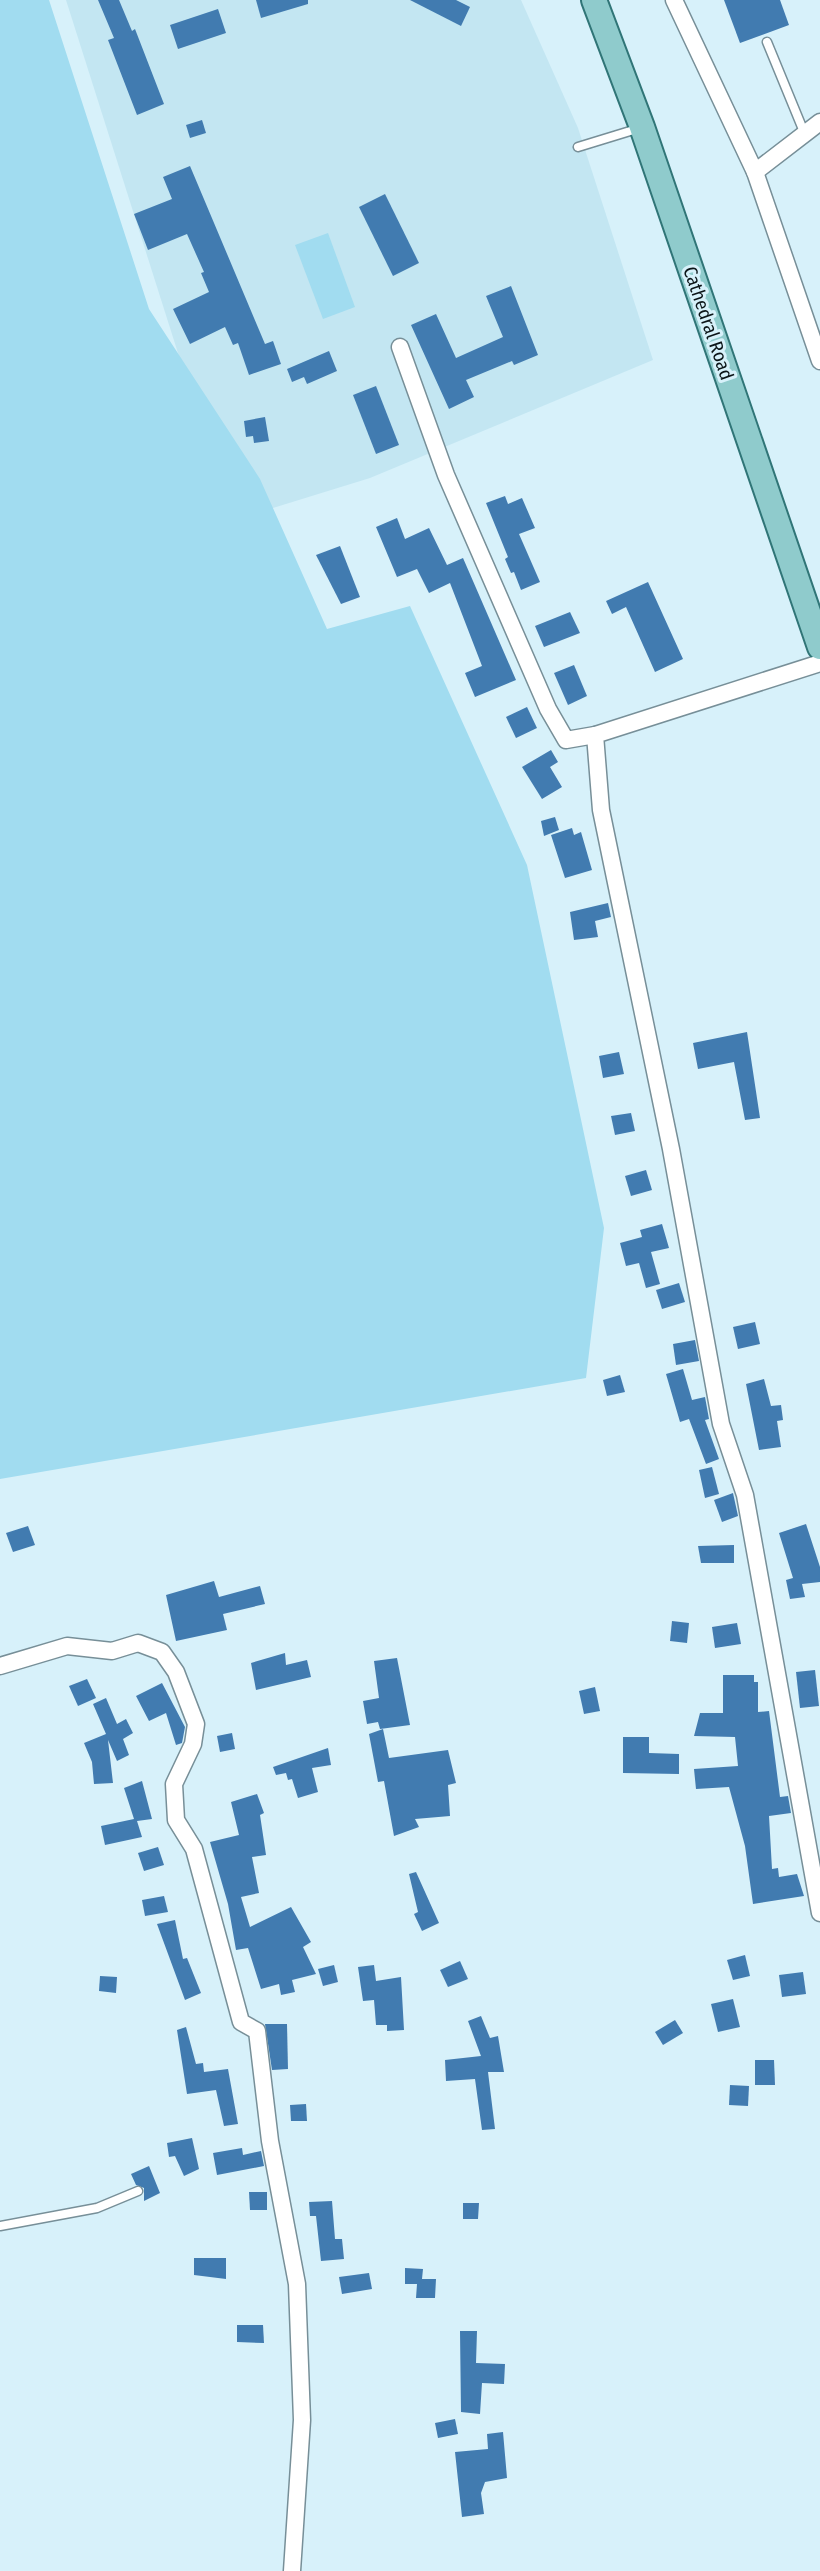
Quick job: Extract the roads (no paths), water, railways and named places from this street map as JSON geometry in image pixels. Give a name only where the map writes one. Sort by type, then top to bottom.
[{"type":"main road","name":"Cathedral Road","points":[[594,0],[642,127],[820,647]]},
{"type":"street","points":[[674,0],[755,172],[820,361]]},
{"type":"street","points":[[755,172],[820,122]]},
{"type":"street","points":[[400,347],[446,475],[548,709],[566,740],[595,736],[820,663]]},
{"type":"street","points":[[595,736],[601,810],[671,1149],[721,1424],[745,1495],[820,1913]]},
{"type":"street","points":[[0,1666],[66,1646],[112,1651],[138,1643],[162,1652],[176,1672],[197,1724],[194,1744],[174,1784],[176,1820],[194,1849],[241,2022],[257,2031],[270,2141],[297,2284],[302,2420],[292,2571]]},
{"type":"lane","points":[[766,42],[804,132]]},
{"type":"lane","points":[[578,147],[642,127]]},
{"type":"lane","points":[[0,2226],[97,2208],[138,2191]]}]
